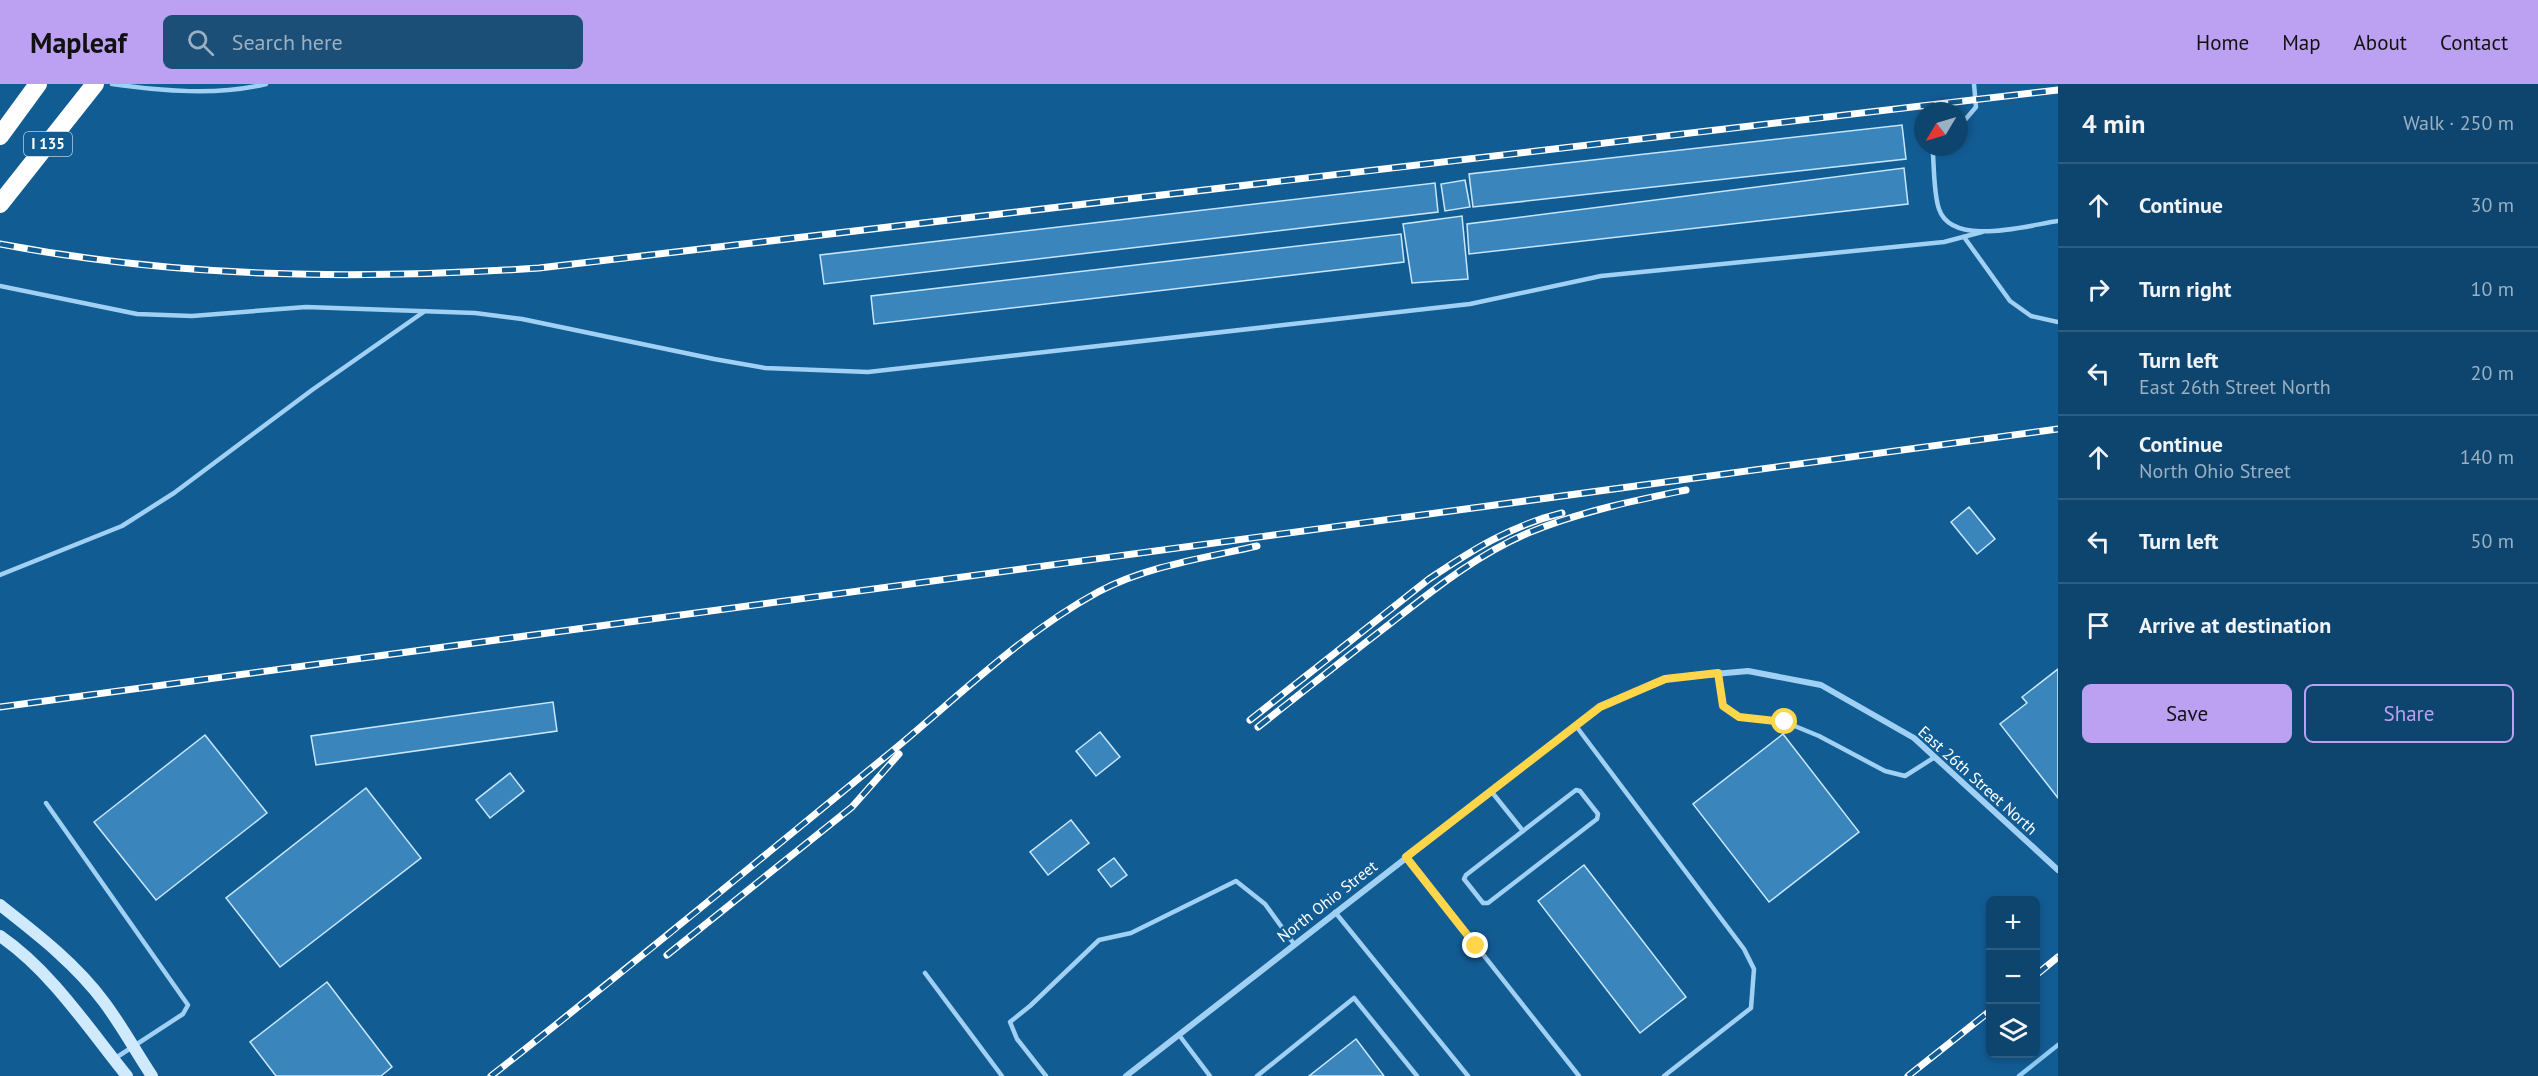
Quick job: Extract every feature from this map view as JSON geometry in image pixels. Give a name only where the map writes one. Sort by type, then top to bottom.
[{"type":"highway","points":[[0,119],[31,84]]},
{"type":"highway","name":"I 135","points":[[0,135],[38,84]]},
{"type":"highway","name":"I 135","points":[[0,204],[95,84]]},
{"type":"street","name":"East 26th Street North","points":[[1670,678],[1748,671],[1821,685],[1914,738],[2058,870]]},
{"type":"street","name":"North Ohio Street","points":[[1129,1075],[1600,707],[1670,678]]},
{"type":"street","points":[[0,905],[40,937],[80,975],[104,1002],[152,1076]]},
{"type":"street","points":[[0,936],[13,945],[70,1002],[127,1076]]},
{"type":"lane","points":[[112,84],[149,89],[201,90],[266,84]]},
{"type":"lane","points":[[1968,116],[1976,107],[1974,84]]},
{"type":"lane","points":[[1933,156],[1939,210],[1956,228],[1982,232]]},
{"type":"lane","points":[[0,286],[137,314],[192,316],[306,307],[475,312],[522,319],[765,368],[868,372],[1470,304],[1601,276],[1944,242],[1982,232],[2058,221]]},
{"type":"lane","points":[[1964,237],[2010,301],[2031,316],[2058,322]]},
{"type":"lane","points":[[0,574],[51,555],[130,520],[202,473],[312,390],[425,312]]},
{"type":"lane","points":[[1718,673],[1723,706],[1739,717],[1785,722],[1819,735],[1885,771],[1905,776],[1935,757]]},
{"type":"lane","points":[[1576,726],[1744,949],[1754,969],[1751,1008],[1664,1076]]},
{"type":"lane","points":[[1576,790],[1580,791],[1598,814],[1597,819],[1488,903],[1483,903],[1464,879],[1466,875],[1522,831],[1576,790]]},
{"type":"lane","points":[[1491,791],[1522,831]]},
{"type":"lane","points":[[46,803],[188,1005],[183,1014],[114,1059]]},
{"type":"lane","points":[[1406,857],[1579,1076]]},
{"type":"lane","points":[[1046,1076],[1017,1039],[1010,1022],[1099,940],[1131,933],[1236,881],[1265,904],[1294,944]]},
{"type":"lane","points":[[1335,912],[1468,1076]]},
{"type":"lane","points":[[925,973],[1002,1076]]},
{"type":"lane","points":[[1257,1076],[1354,998],[1417,1076]]},
{"type":"lane","points":[[1179,1035],[1210,1076]]},
{"type":"building","points":[[1902,125],[1906,159],[1473,207],[1469,174]]},
{"type":"building","points":[[1904,168],[1908,204],[1469,254],[1467,224]]},
{"type":"building","points":[[1465,180],[1470,207],[1445,211],[1441,184]]},
{"type":"building","points":[[1435,183],[1438,212],[824,284],[820,255]]},
{"type":"building","points":[[1462,216],[1468,279],[1412,283],[1403,224]]},
{"type":"building","points":[[1401,234],[1404,262],[874,324],[871,296]]},
{"type":"building","points":[[1969,507],[1995,539],[1977,554],[1951,522]]},
{"type":"building","points":[[2058,669],[2058,798],[2000,724],[2027,703],[2022,697]]},
{"type":"building","points":[[553,702],[557,731],[316,765],[311,736]]},
{"type":"building","points":[[1100,732],[1120,757],[1096,776],[1076,751]]},
{"type":"building","points":[[1783,734],[1859,832],[1769,902],[1693,804]]},
{"type":"building","points":[[205,735],[267,813],[156,900],[94,822]]},
{"type":"building","points":[[510,773],[524,791],[490,818],[476,800]]},
{"type":"building","points":[[366,788],[421,858],[280,967],[226,898]]},
{"type":"building","points":[[1071,820],[1089,843],[1048,875],[1030,852]]},
{"type":"building","points":[[1114,858],[1127,875],[1111,887],[1098,870]]},
{"type":"building","points":[[1584,865],[1686,997],[1640,1033],[1538,901]]},
{"type":"building","points":[[327,982],[392,1067],[381,1076],[276,1076],[250,1042]]},
{"type":"building","points":[[1356,1039],[1384,1076],[1309,1076]]},
{"type":"waterway","points":[[2019,1076],[2058,1045]]},
{"type":"railway","points":[[0,244],[134,264],[268,273],[403,274],[539,268],[2058,90]]},
{"type":"railway","points":[[0,707],[2058,429]]},
{"type":"railway","points":[[1258,727],[1438,587],[1490,552],[1528,533],[1566,519],[1686,490]]},
{"type":"railway","points":[[1250,720],[1445,568],[1526,524],[1562,513]]},
{"type":"railway","points":[[491,1076],[689,918],[1041,628],[1069,609],[1117,583],[1156,569],[1257,546]]},
{"type":"railway","points":[[667,955],[852,807],[899,754]]},
{"type":"railway","points":[[2040,972],[2058,957]]},
{"type":"railway","points":[[1908,1076],[1986,1014]]},
{"type":"route","points":[[1476,946],[1406,857],[1600,707],[1665,679],[1718,673],[1723,706],[1739,717],[1785,722]]}]
